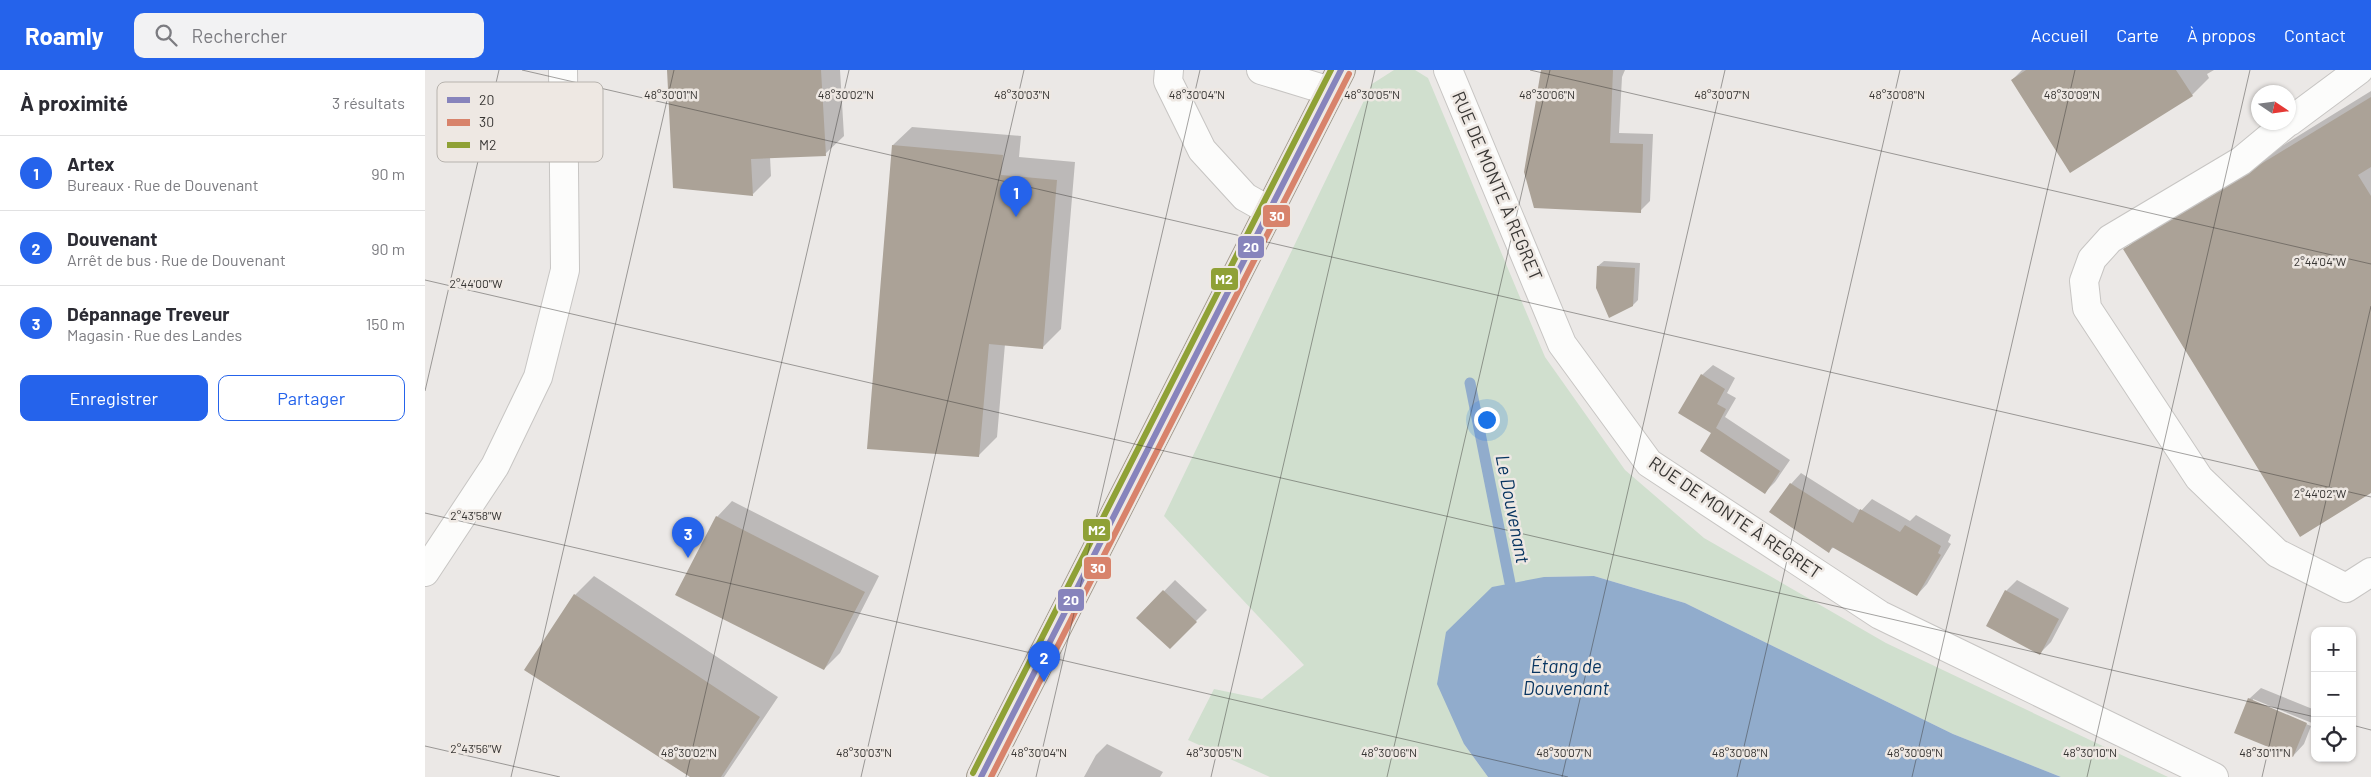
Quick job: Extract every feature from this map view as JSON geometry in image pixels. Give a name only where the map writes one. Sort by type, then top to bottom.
[{"type":"main road","points":[[981,777],[1336,81]]},
{"type":"street","points":[[1169,70],[1169,81],[1202,150],[1245,198],[1270,211]]},
{"type":"street","points":[[1261,70],[1336,81]]},
{"type":"street","name":"RUE DE MONTE À REGRET","points":[[1448,70],[1563,344],[1649,462],[1880,615],[2214,777]]},
{"type":"street","points":[[2296,116],[2359,70]]},
{"type":"street","points":[[2278,130],[2241,160],[2110,239],[2092,259],[2084,281],[2087,308],[2199,478],[2277,553],[2346,588],[2371,572]]},
{"type":"street","points":[[425,572],[495,466],[538,377],[565,270],[564,162]]},
{"type":"green space","points":[[1394,70],[1415,70],[1428,78],[1545,357],[1625,470],[1704,538],[1886,643],[2168,777],[2061,777],[1953,734],[1685,603],[1594,576],[1544,577],[1464,744],[1488,777],[1270,777],[1188,740],[1214,689],[1262,699],[1304,665],[1164,516],[1372,84]]},
{"type":"water","name":"Étang de Douvenant","points":[[1594,576],[1685,603],[1953,734],[2061,777],[1488,777],[1464,744],[1437,684],[1446,632],[1492,587],[1544,577]]},
{"type":"building","points":[[667,70],[821,70],[826,156],[751,159],[753,196],[673,188]]},
{"type":"building","points":[[1541,70],[1613,70],[1610,143],[1643,144],[1641,213],[1534,208],[1524,172]]},
{"type":"building","points":[[2026,70],[2176,70],[2193,96],[2070,173],[2011,80]]},
{"type":"building","points":[[2371,97],[2371,167],[2358,175],[2371,196],[2371,493],[2300,537],[2123,249],[2249,174],[2261,164]]},
{"type":"building","points":[[892,145],[1003,155],[1001,175],[1057,180],[1043,349],[989,344],[979,457],[867,449]]},
{"type":"building","points":[[1597,266],[1635,268],[1633,306],[1609,318],[1596,288]]},
{"type":"building","points":[[1701,374],[1725,389],[1717,404],[1726,409],[1716,428],[1780,471],[1765,494],[1700,451],[1711,433],[1678,413]]},
{"type":"building","points":[[1790,483],[1853,523],[1860,509],[1900,532],[1905,525],[1941,546],[1938,553],[1941,555],[1917,596],[1832,547],[1829,553],[1769,512]]},
{"type":"building","points":[[716,516],[865,592],[824,670],[675,595]]},
{"type":"building","points":[[1163,590],[1197,622],[1170,649],[1136,618]]},
{"type":"building","points":[[2005,590],[2059,619],[2040,655],[1986,626]]},
{"type":"building","points":[[574,594],[760,717],[721,777],[690,777],[524,670]]},
{"type":"building","points":[[2248,698],[2307,723],[2293,757],[2234,733]]},
{"type":"waterway","name":"Le Douvenant","points":[[1470,383],[1510,583]]},
{"type":"transit line","name":"M2","points":[[973,773],[1331,70]]},
{"type":"transit line","name":"20","points":[[981,777],[1341,70]]},
{"type":"transit line","name":"30","points":[[991,777],[1349,74]]},
{"type":"place","name":"Artex","points":[[1016,217]]},
{"type":"place","name":"Dépannage Treveur","points":[[688,558]]},
{"type":"place","name":"Douvenant","points":[[1044,682]]}]
